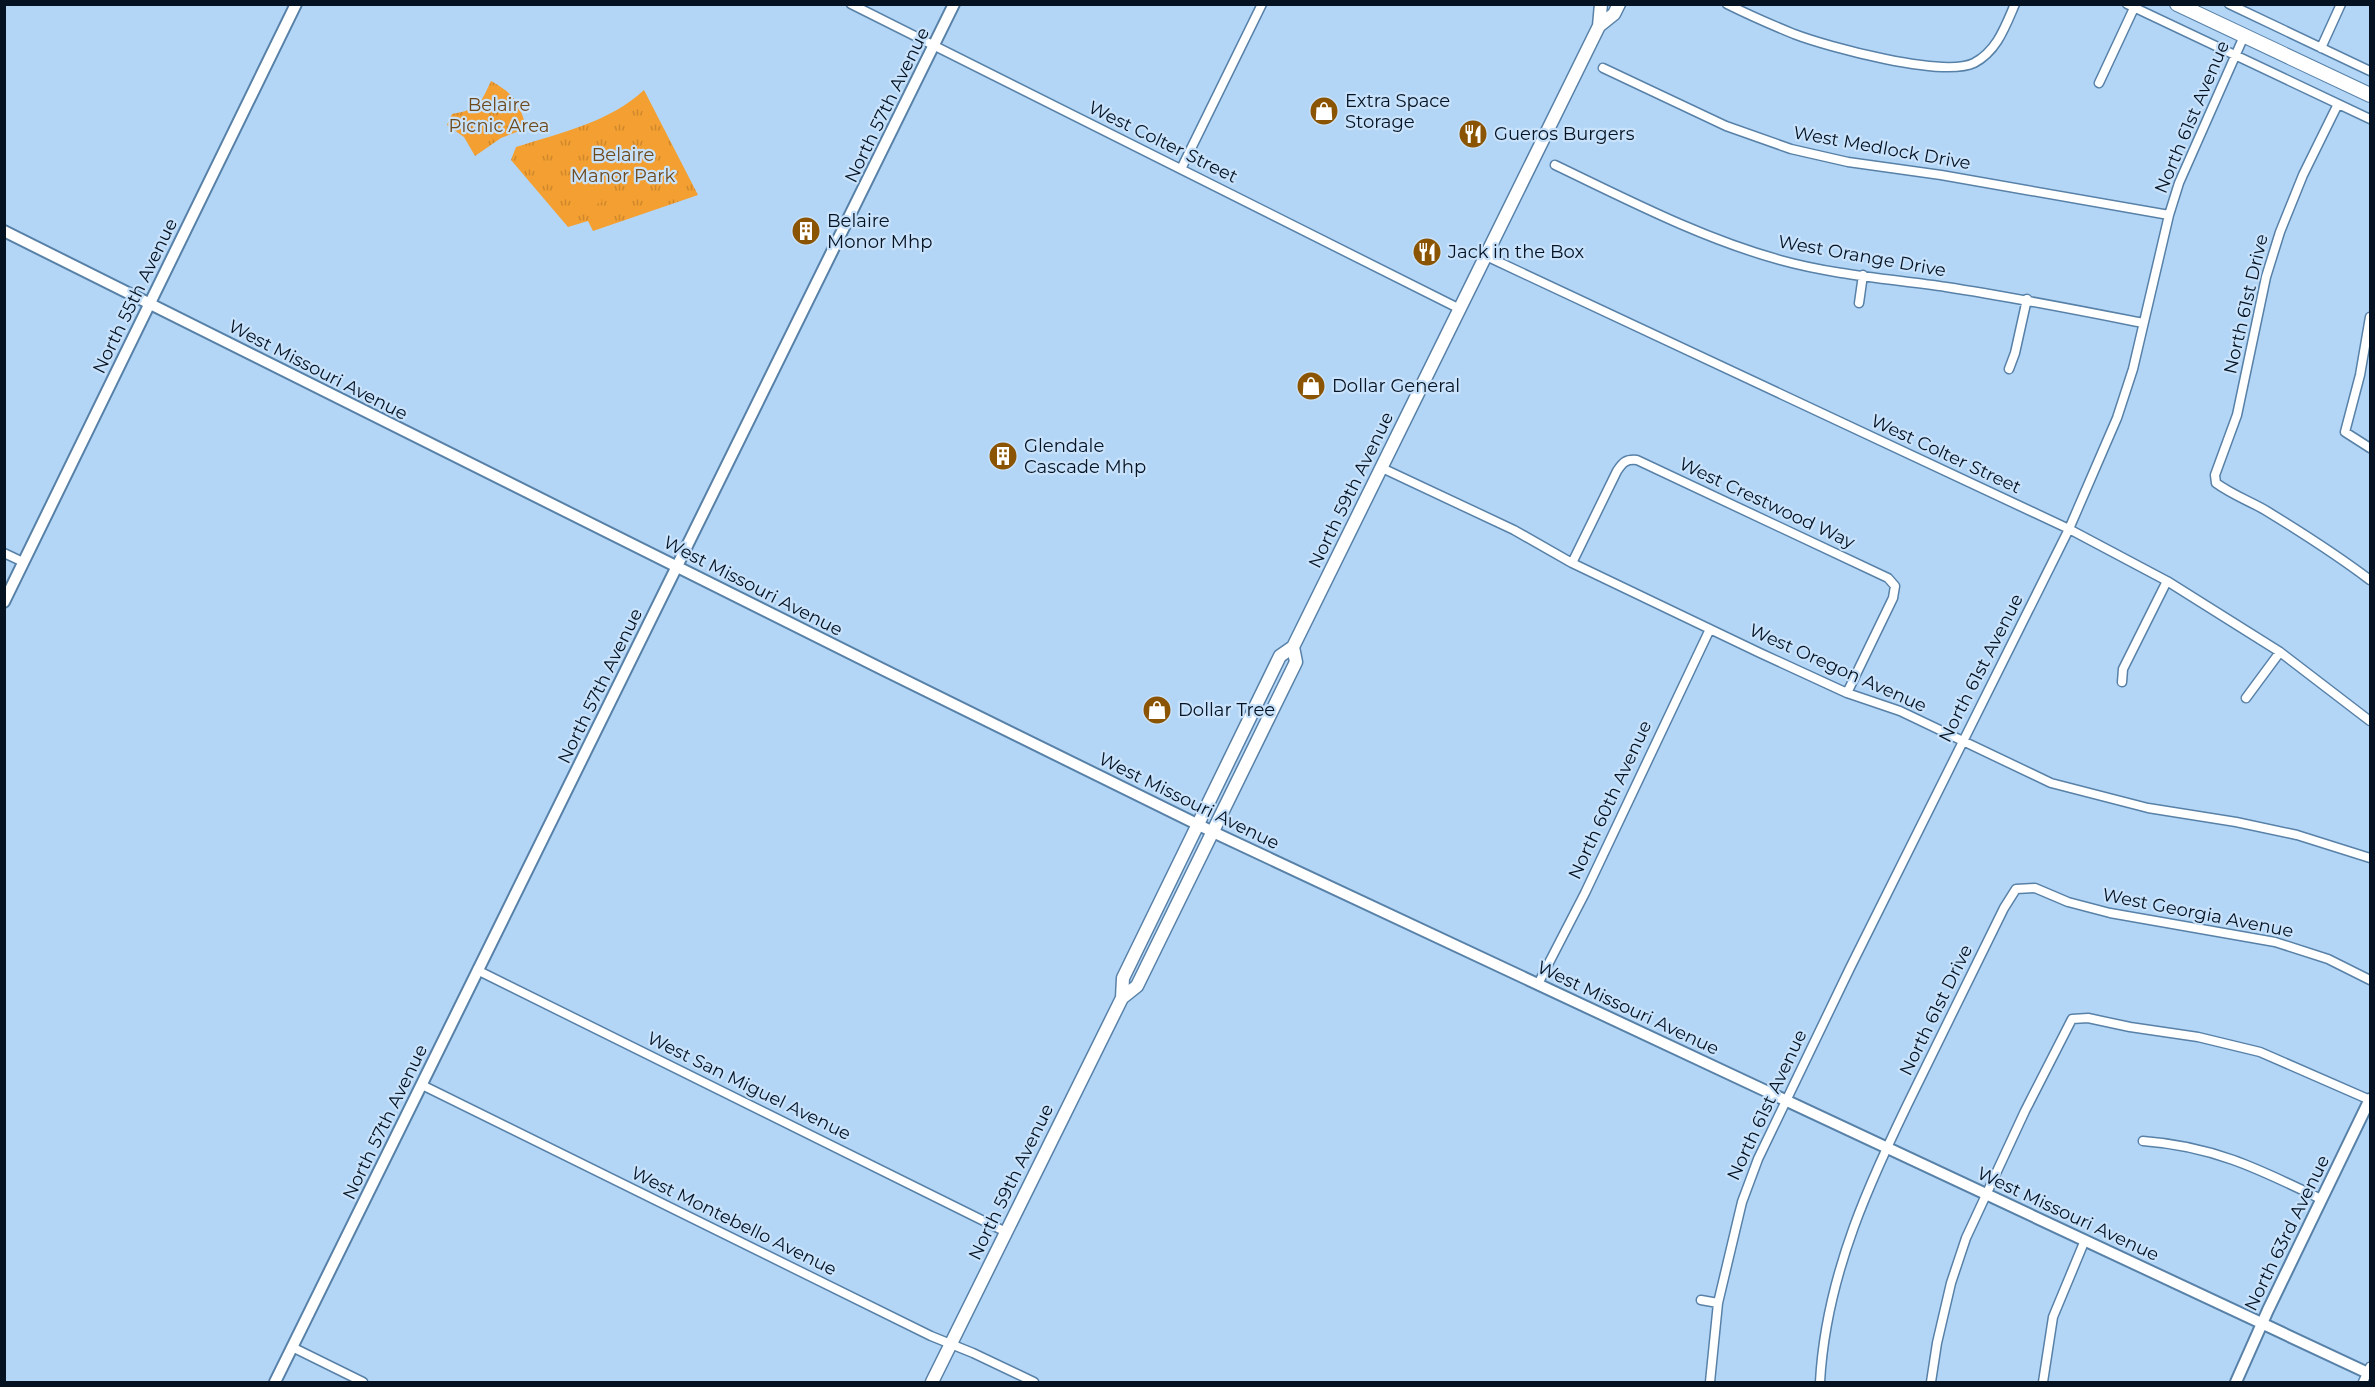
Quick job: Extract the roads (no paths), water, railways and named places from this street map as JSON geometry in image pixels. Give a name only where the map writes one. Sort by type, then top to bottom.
[{"type":"main road","name":"North 59th Avenue","points":[[932,1383],[1122,998],[1123,978],[1197,824],[1280,656],[1293,647],[1599,26],[1601,4]]},
{"type":"main road","name":"North 59th Avenue","points":[[1599,26],[1614,15],[1619,4]]},
{"type":"main road","points":[[2177,4],[2205,10],[2244,36],[2370,95]]},
{"type":"main road","name":"North 59th Avenue","points":[[1122,998],[1137,986],[1296,662],[1293,647]]},
{"type":"street","name":"North 55th Avenue","points":[[4,602],[296,4]]},
{"type":"street","name":"West Colter Street","points":[[851,4],[1460,309]]},
{"type":"street","name":"North 57th Avenue","points":[[275,1383],[954,4]]},
{"type":"street","points":[[1181,169],[1262,4]]},
{"type":"street","points":[[1727,4],[1796,35],[1854,51],[1951,68],[1972,64],[1991,51],[2015,4]]},
{"type":"street","points":[[2229,4],[2370,71]]},
{"type":"street","points":[[2321,48],[2341,4]]},
{"type":"street","points":[[2099,84],[2130,6],[2370,119]]},
{"type":"street","name":"North 61st Avenue","points":[[1710,1383],[1718,1303],[1742,1202],[1758,1159],[2068,529],[2117,418],[2133,369],[2169,215],[2189,159],[2244,36]]},
{"type":"street","name":"West Medlock Drive","points":[[1603,68],[1726,126],[1791,149],[1848,162],[1941,175],[2169,215]]},
{"type":"street","name":"North 61st Drive","points":[[2338,104],[2303,175],[2280,232],[2266,277],[2237,415],[2217,465],[2216,483],[2265,510],[2347,562],[2370,580]]},
{"type":"street","name":"West Orange Drive","points":[[1555,165],[1629,201],[1728,243],[1781,260],[1863,275],[2027,299],[2143,323]]},
{"type":"street","name":"West Missouri Avenue","points":[[4,231],[1213,832],[2368,1374]]},
{"type":"street","name":"West Colter Street","points":[[1486,256],[2068,529],[2167,581],[2280,652],[2370,721]]},
{"type":"street","points":[[1859,303],[1863,275]]},
{"type":"street","points":[[2009,369],[2015,353],[2027,299]]},
{"type":"street","points":[[2370,317],[2360,375],[2345,432],[2370,448]]},
{"type":"street","name":"West Crestwood Way","points":[[1572,563],[1623,463],[1629,459],[1637,460],[1888,578],[1896,586],[1893,598],[1847,693]]},
{"type":"street","name":"West Oregon Avenue","points":[[1382,468],[1514,530],[1572,563],[1710,629],[1847,693],[1890,707],[2051,783],[2148,808],[2236,822],[2297,835],[2370,858]]},
{"type":"street","points":[[4,553],[23,562]]},
{"type":"street","points":[[2122,682],[2123,669],[2167,581]]},
{"type":"street","name":"North 60th Avenue","points":[[1538,984],[1585,893],[1710,629]]},
{"type":"street","points":[[2246,698],[2280,652]]},
{"type":"street","name":"West Georgia Avenue","points":[[2016,889],[2035,888],[2068,902],[2110,913],[2275,942],[2328,959],[2370,980]]},
{"type":"street","name":"North 61st Drive","points":[[1820,1383],[1829,1314],[1842,1258],[1866,1195],[1887,1147],[2004,908],[2016,889]]},
{"type":"street","name":"West San Miguel Avenue","points":[[477,970],[1006,1232]]},
{"type":"street","points":[[1931,1383],[1936,1343],[1951,1283],[1966,1238],[2072,1020],[2088,1018],[2198,1037],[2260,1052],[2370,1100]]},
{"type":"street","name":"West Montebello Avenue","points":[[422,1085],[951,1345],[973,1353],[1034,1383]]},
{"type":"street","name":"North 63rd Avenue","points":[[2236,1383],[2321,1199],[2370,1100]]},
{"type":"street","points":[[2142,1142],[2161,1143],[2220,1154],[2249,1164],[2321,1199]]},
{"type":"street","points":[[2043,1383],[2053,1317],[2085,1240]]},
{"type":"street","points":[[1701,1300],[1718,1303]]},
{"type":"street","points":[[292,1347],[363,1383]]},
{"type":"place","name":"Extra Space Storage","points":[[1324,111]]},
{"type":"place","name":"Gueros Burgers","points":[[1473,134]]},
{"type":"place","name":"Belaire Monor Mhp","points":[[806,231]]},
{"type":"place","name":"Jack in the Box","points":[[1427,252]]},
{"type":"place","name":"Dollar General","points":[[1311,386]]},
{"type":"place","name":"Glendale Cascade Mhp","points":[[1003,456]]},
{"type":"place","name":"Dollar Tree","points":[[1157,710]]},
{"type":"park label","name":"Belaire Picnic Area","points":[[499,115]]},
{"type":"park label","name":"Belaire Manor Park","points":[[623,165]]}]
